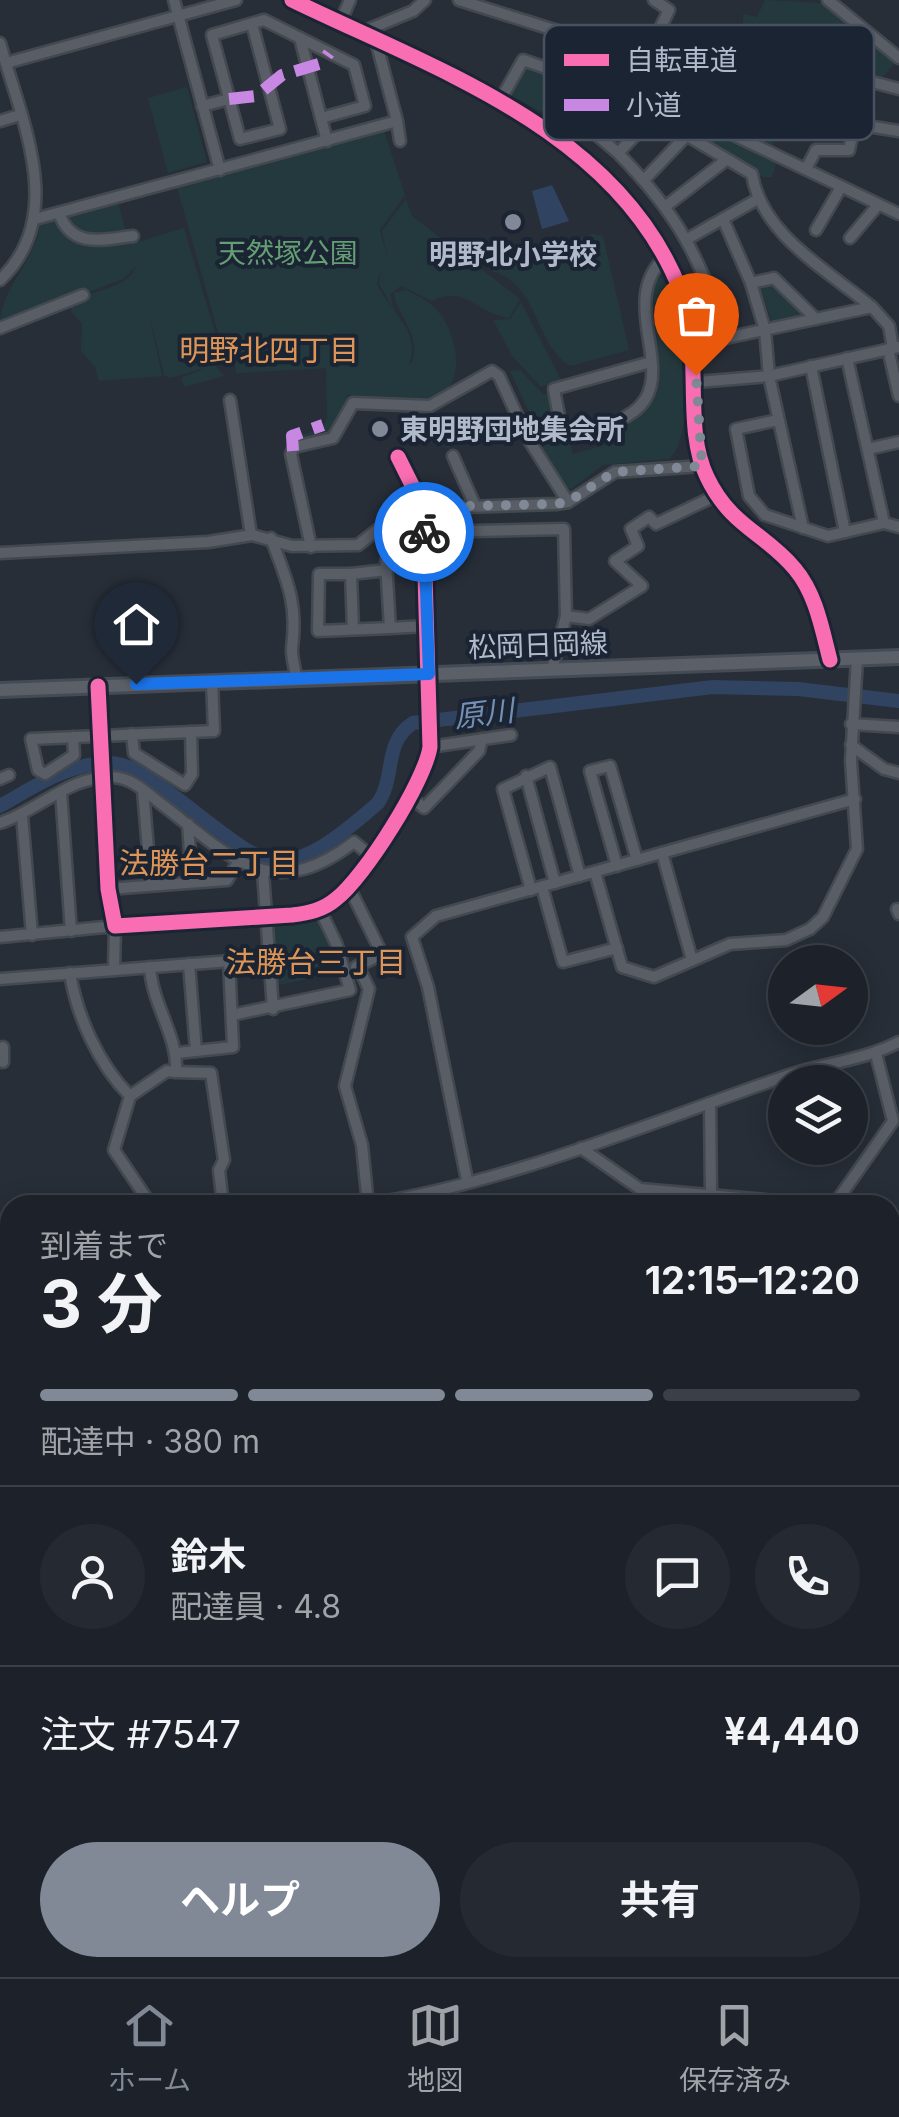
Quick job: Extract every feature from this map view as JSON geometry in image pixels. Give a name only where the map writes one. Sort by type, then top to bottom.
[{"type":"main road","name":"松岡日岡線","points":[[0,690],[899,657]]},
{"type":"street","points":[[174,0],[220,170]]},
{"type":"street","points":[[292,0],[501,99],[544,125]]},
{"type":"street","points":[[340,23],[350,0]]},
{"type":"street","points":[[360,32],[413,11],[425,0]]},
{"type":"street","points":[[654,0],[668,10],[661,25]]},
{"type":"street","points":[[828,0],[859,25]]},
{"type":"street","points":[[6,64],[229,1],[232,29]]},
{"type":"street","points":[[463,1],[544,27]]},
{"type":"street","points":[[252,24],[280,129],[240,139],[212,34],[264,20],[354,66],[365,106],[321,118]]},
{"type":"street","points":[[300,38],[327,141]]},
{"type":"street","points":[[874,38],[899,58]]},
{"type":"street","points":[[376,41],[400,140]]},
{"type":"street","points":[[0,43],[36,177],[35,219],[20,261],[0,280]]},
{"type":"street","points":[[501,99],[523,60],[544,69]]},
{"type":"street","points":[[874,83],[899,89]]},
{"type":"street","points":[[202,106],[228,98]]},
{"type":"street","points":[[0,121],[20,115]]},
{"type":"street","points":[[35,219],[397,121]]},
{"type":"street","points":[[874,127],[899,131]]},
{"type":"street","points":[[560,140],[630,207],[665,257],[687,310],[702,466],[734,520],[798,572],[814,601],[830,660]]},
{"type":"street","points":[[603,140],[644,180],[689,238],[708,278],[726,338],[872,306]]},
{"type":"street","points":[[618,153],[631,140]]},
{"type":"street","points":[[644,180],[682,140]]},
{"type":"street","points":[[688,140],[752,174],[756,200],[788,238],[872,306],[889,326],[899,396]]},
{"type":"street","points":[[743,140],[899,214]]},
{"type":"street","points":[[806,169],[816,150],[848,150],[851,140]]},
{"type":"street","points":[[666,206],[726,160]]},
{"type":"street","points":[[816,230],[841,187]]},
{"type":"street","points":[[689,238],[756,200]]},
{"type":"street","points":[[850,238],[878,205]]},
{"type":"street","points":[[59,212],[62,221],[88,240],[98,243],[133,236]]},
{"type":"street","points":[[722,220],[752,284],[765,330],[769,376],[803,528]]},
{"type":"street","points":[[651,362],[554,390],[562,432],[626,417],[645,405],[652,386],[650,279],[665,257]]},
{"type":"street","points":[[752,284],[774,278],[816,320]]},
{"type":"street","points":[[0,328],[84,294]]},
{"type":"street","points":[[696,382],[769,376],[893,348]]},
{"type":"street","points":[[847,358],[884,523]]},
{"type":"street","points":[[811,366],[845,532]]},
{"type":"street","points":[[311,547],[291,454],[294,447],[333,438],[352,404],[430,406],[492,372],[499,376],[528,437],[568,502]]},
{"type":"street","points":[[230,400],[251,535]]},
{"type":"street","points":[[778,420],[736,429],[749,496],[765,515],[828,536],[884,523],[899,527]]},
{"type":"street","points":[[868,449],[899,442]]},
{"type":"street","points":[[452,456],[475,506]]},
{"type":"street","points":[[0,938],[115,926],[266,918],[320,910],[349,887],[411,797],[426,767],[430,747],[423,507],[398,457]]},
{"type":"street","points":[[0,552],[208,542],[251,535],[311,547],[358,546],[395,513],[423,507],[568,502],[614,472],[702,466]]},
{"type":"street","points":[[566,616],[589,619],[642,586],[615,561],[638,546],[632,528],[649,517],[656,524],[717,495]]},
{"type":"street","points":[[424,532],[564,529],[566,616],[552,670]]},
{"type":"street","points":[[271,538],[296,604],[296,634],[291,652],[296,680]]},
{"type":"street","points":[[390,628],[386,562],[425,560]]},
{"type":"street","points":[[387,570],[319,574],[318,630],[427,626]]},
{"type":"street","points":[[351,574],[353,630]]},
{"type":"street","points":[[595,872],[622,966],[654,977],[730,944],[786,940],[816,925],[858,849],[851,724],[858,659]]},
{"type":"street","points":[[72,737],[74,755],[45,774],[38,770],[31,739],[214,730],[212,681]]},
{"type":"street","points":[[98,686],[108,889],[115,926],[114,970]]},
{"type":"street","points":[[851,724],[899,727]]},
{"type":"street","points":[[132,734],[134,753],[186,785],[192,774],[192,732]]},
{"type":"street","points":[[430,747],[511,735]]},
{"type":"street","points":[[411,797],[424,808],[479,752],[482,739]]},
{"type":"street","points":[[851,745],[884,768],[899,773]]},
{"type":"street","points":[[617,866],[590,771],[610,766],[636,860]]},
{"type":"street","points":[[580,876],[550,768],[503,789],[563,962],[617,948]]},
{"type":"street","points":[[0,823],[100,774],[124,779],[144,790],[238,862],[263,873],[298,873],[321,866],[354,842],[370,855]]},
{"type":"street","points":[[526,776],[555,883]]},
{"type":"street","points":[[144,790],[151,886]]},
{"type":"street","points":[[61,792],[71,931]]},
{"type":"street","points":[[467,1180],[428,987],[412,937],[436,916],[855,799]]},
{"type":"street","points":[[22,815],[32,935]]},
{"type":"street","points":[[188,824],[192,882]]},
{"type":"street","points":[[662,853],[692,960]]},
{"type":"street","points":[[108,889],[227,880],[238,862]]},
{"type":"street","points":[[263,873],[273,1009]]},
{"type":"street","points":[[344,972],[382,954],[349,887]]},
{"type":"street","points":[[232,1015],[350,990],[320,910]]},
{"type":"street","points":[[0,979],[269,958]]},
{"type":"street","points":[[178,1052],[234,1048],[229,961]]},
{"type":"street","points":[[189,964],[196,1051]]},
{"type":"street","points":[[358,966],[369,989],[345,1086],[362,1146],[368,1195]]},
{"type":"street","points":[[150,967],[152,994],[178,1052],[176,1072]]},
{"type":"street","points":[[70,974],[74,996],[109,1075],[130,1096]]},
{"type":"street","points":[[406,1195],[581,1148],[793,1074],[876,1054],[899,1042]]},
{"type":"street","points":[[3,1047],[5,1062]]},
{"type":"street","points":[[841,1195],[893,1121],[876,1054]]},
{"type":"street","points":[[145,1195],[114,1150],[130,1096],[167,1071],[212,1073],[224,1160],[219,1170],[223,1195]]},
{"type":"street","points":[[710,1104],[711,1194]]},
{"type":"street","points":[[581,1148],[640,1190],[721,1195]]},
{"type":"green space","points":[[765,0],[825,3],[854,25],[743,25],[743,14],[757,17]]},
{"type":"green space","points":[[874,41],[898,59],[880,80],[874,79]]},
{"type":"green space","points":[[525,65],[544,72],[544,113],[507,94]]},
{"type":"green space","points":[[187,87],[207,162],[168,173],[148,98]]},
{"type":"green space","name":"天然塚公園","points":[[384,131],[405,195],[380,230],[388,260],[382,231],[406,199],[412,216],[520,299],[509,318],[462,298],[432,301],[401,286],[390,294],[411,343],[408,364],[236,373],[234,360],[224,348],[215,365],[224,376],[184,387],[181,378],[205,368],[170,378],[164,375],[149,313],[162,376],[99,381],[95,367],[81,351],[82,324],[71,311],[72,299],[118,284],[132,273],[136,266],[123,279],[0,326],[5,300],[31,252],[40,225],[118,202],[127,236],[138,242],[184,228],[221,343],[177,187]]},
{"type":"green space","points":[[705,140],[740,140],[777,161],[772,177],[763,177]]},
{"type":"green space","points":[[751,140],[774,140],[772,150]]},
{"type":"green space","points":[[593,234],[603,236],[629,350],[570,366],[549,344],[519,288],[492,271],[490,262]]},
{"type":"green space","points":[[658,275],[668,288],[683,336],[687,395],[678,445],[669,459],[603,465],[571,489],[564,487],[534,438],[536,427],[510,371],[520,370],[543,394],[548,394],[560,440],[568,439],[573,454],[608,444],[615,435],[613,425],[641,414],[653,397],[657,366],[652,281]]},
{"type":"green space","points":[[771,283],[809,315],[806,319],[773,325],[760,288]]},
{"type":"green space","points":[[407,290],[434,307],[450,331],[456,362],[449,388],[439,397],[423,401],[348,395],[342,417],[333,430],[318,438],[293,442],[293,437],[322,429],[327,418],[326,368],[412,363],[412,336],[393,293]]},
{"type":"green space","points":[[521,302],[561,380],[541,387],[513,357],[493,320],[510,319]]},
{"type":"green space","points":[[451,411],[464,440],[447,448],[433,419]]},
{"type":"green space","points":[[316,917],[328,933],[341,972],[274,986],[270,926]]},
{"type":"water","points":[[552,185],[569,221],[542,229],[532,191]]},
{"type":"waterway","name":"原川","points":[[0,806],[64,772],[114,763],[146,776],[250,852],[271,860],[291,860],[315,851],[378,803],[397,740],[413,723],[713,687],[798,689],[899,701]]},
{"type":"marked path","points":[[229,99],[256,96],[282,75],[322,63],[329,53]]},
{"type":"marked path","points":[[293,451],[292,436],[323,425]]},
{"type":"cycle path","points":[[292,0],[461,80],[544,130]]},
{"type":"cycle path","points":[[558,140],[614,188],[652,236],[681,292],[688,315],[696,435],[707,477],[737,518],[783,556],[802,579],[817,612],[830,660]]},
{"type":"cycle path","points":[[98,686],[108,889],[115,926],[292,915],[331,903],[362,871],[392,828],[417,782],[430,747],[423,507],[398,457]]},
{"type":"way so far","points":[[424,532],[423,507],[556,504],[568,502],[614,472],[702,466],[696,375]]},
{"type":"place","name":"明野北小学校","points":[[513,222]]},
{"type":"place","name":"東明野団地集会所","points":[[380,429]]},
{"type":"district","name":"明野北四丁目","points":[[269,351]]},
{"type":"district","name":"法勝台二丁目","points":[[209,864]]},
{"type":"district","name":"法勝台三丁目","points":[[316,963]]},
{"type":"route","points":[[136,684],[429,674],[424,532]]}]
